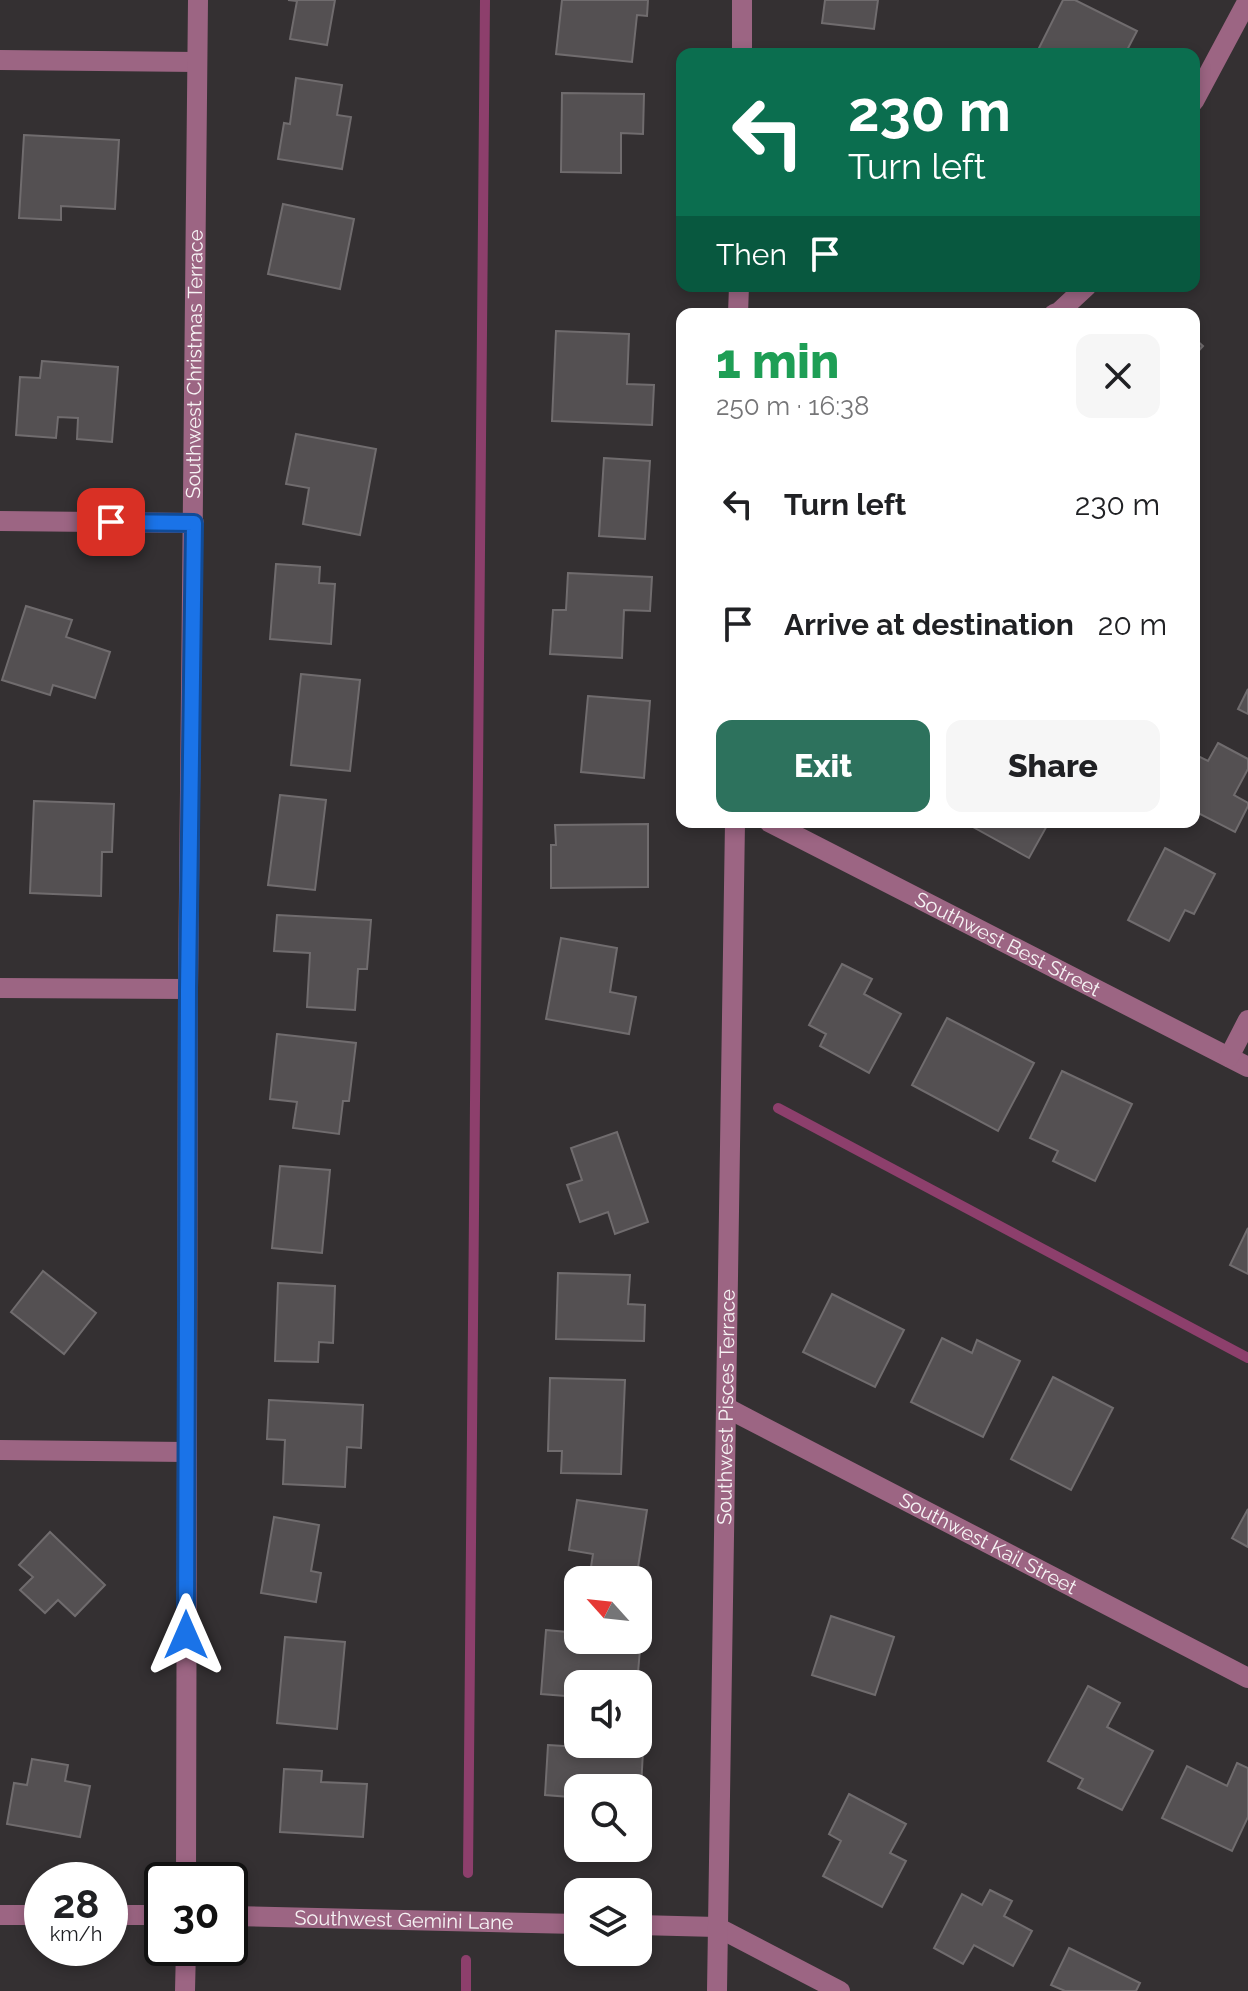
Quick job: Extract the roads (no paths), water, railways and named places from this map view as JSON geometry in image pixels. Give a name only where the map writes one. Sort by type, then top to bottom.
[{"type":"street","name":"Southwest Christmas Terrace","points":[[186,1862],[188,989],[198,0]]},
{"type":"street","points":[[742,0],[742,48]]},
{"type":"street","points":[[1200,90],[1248,0]]},
{"type":"street","points":[[0,60],[197,62]]},
{"type":"street","points":[[1063,308],[1081,292]]},
{"type":"street","points":[[0,521],[194,523]]},
{"type":"street","name":"Southwest Pisces Terrace","points":[[717,1991],[735,828]]},
{"type":"street","name":"Southwest Best Street","points":[[781,828],[1248,1067]]},
{"type":"street","points":[[0,988],[188,989]]},
{"type":"street","points":[[1229,1057],[1248,1020]]},
{"type":"street","name":"Southwest Kail Street","points":[[727,1408],[1248,1678]]},
{"type":"street","points":[[0,1450],[186,1452]]},
{"type":"street","points":[[0,1915],[24,1915]]},
{"type":"street","name":"Southwest Gemini Lane","points":[[248,1916],[564,1924]]},
{"type":"street","points":[[652,1925],[717,1927],[840,1991]]},
{"type":"street","points":[[185,1991],[186,1966]]},
{"type":"waterway","points":[[468,1873],[485,0]]},
{"type":"waterway","points":[[778,1108],[1248,1358]]},
{"type":"waterway","points":[[466,1960],[466,1991]]}]
